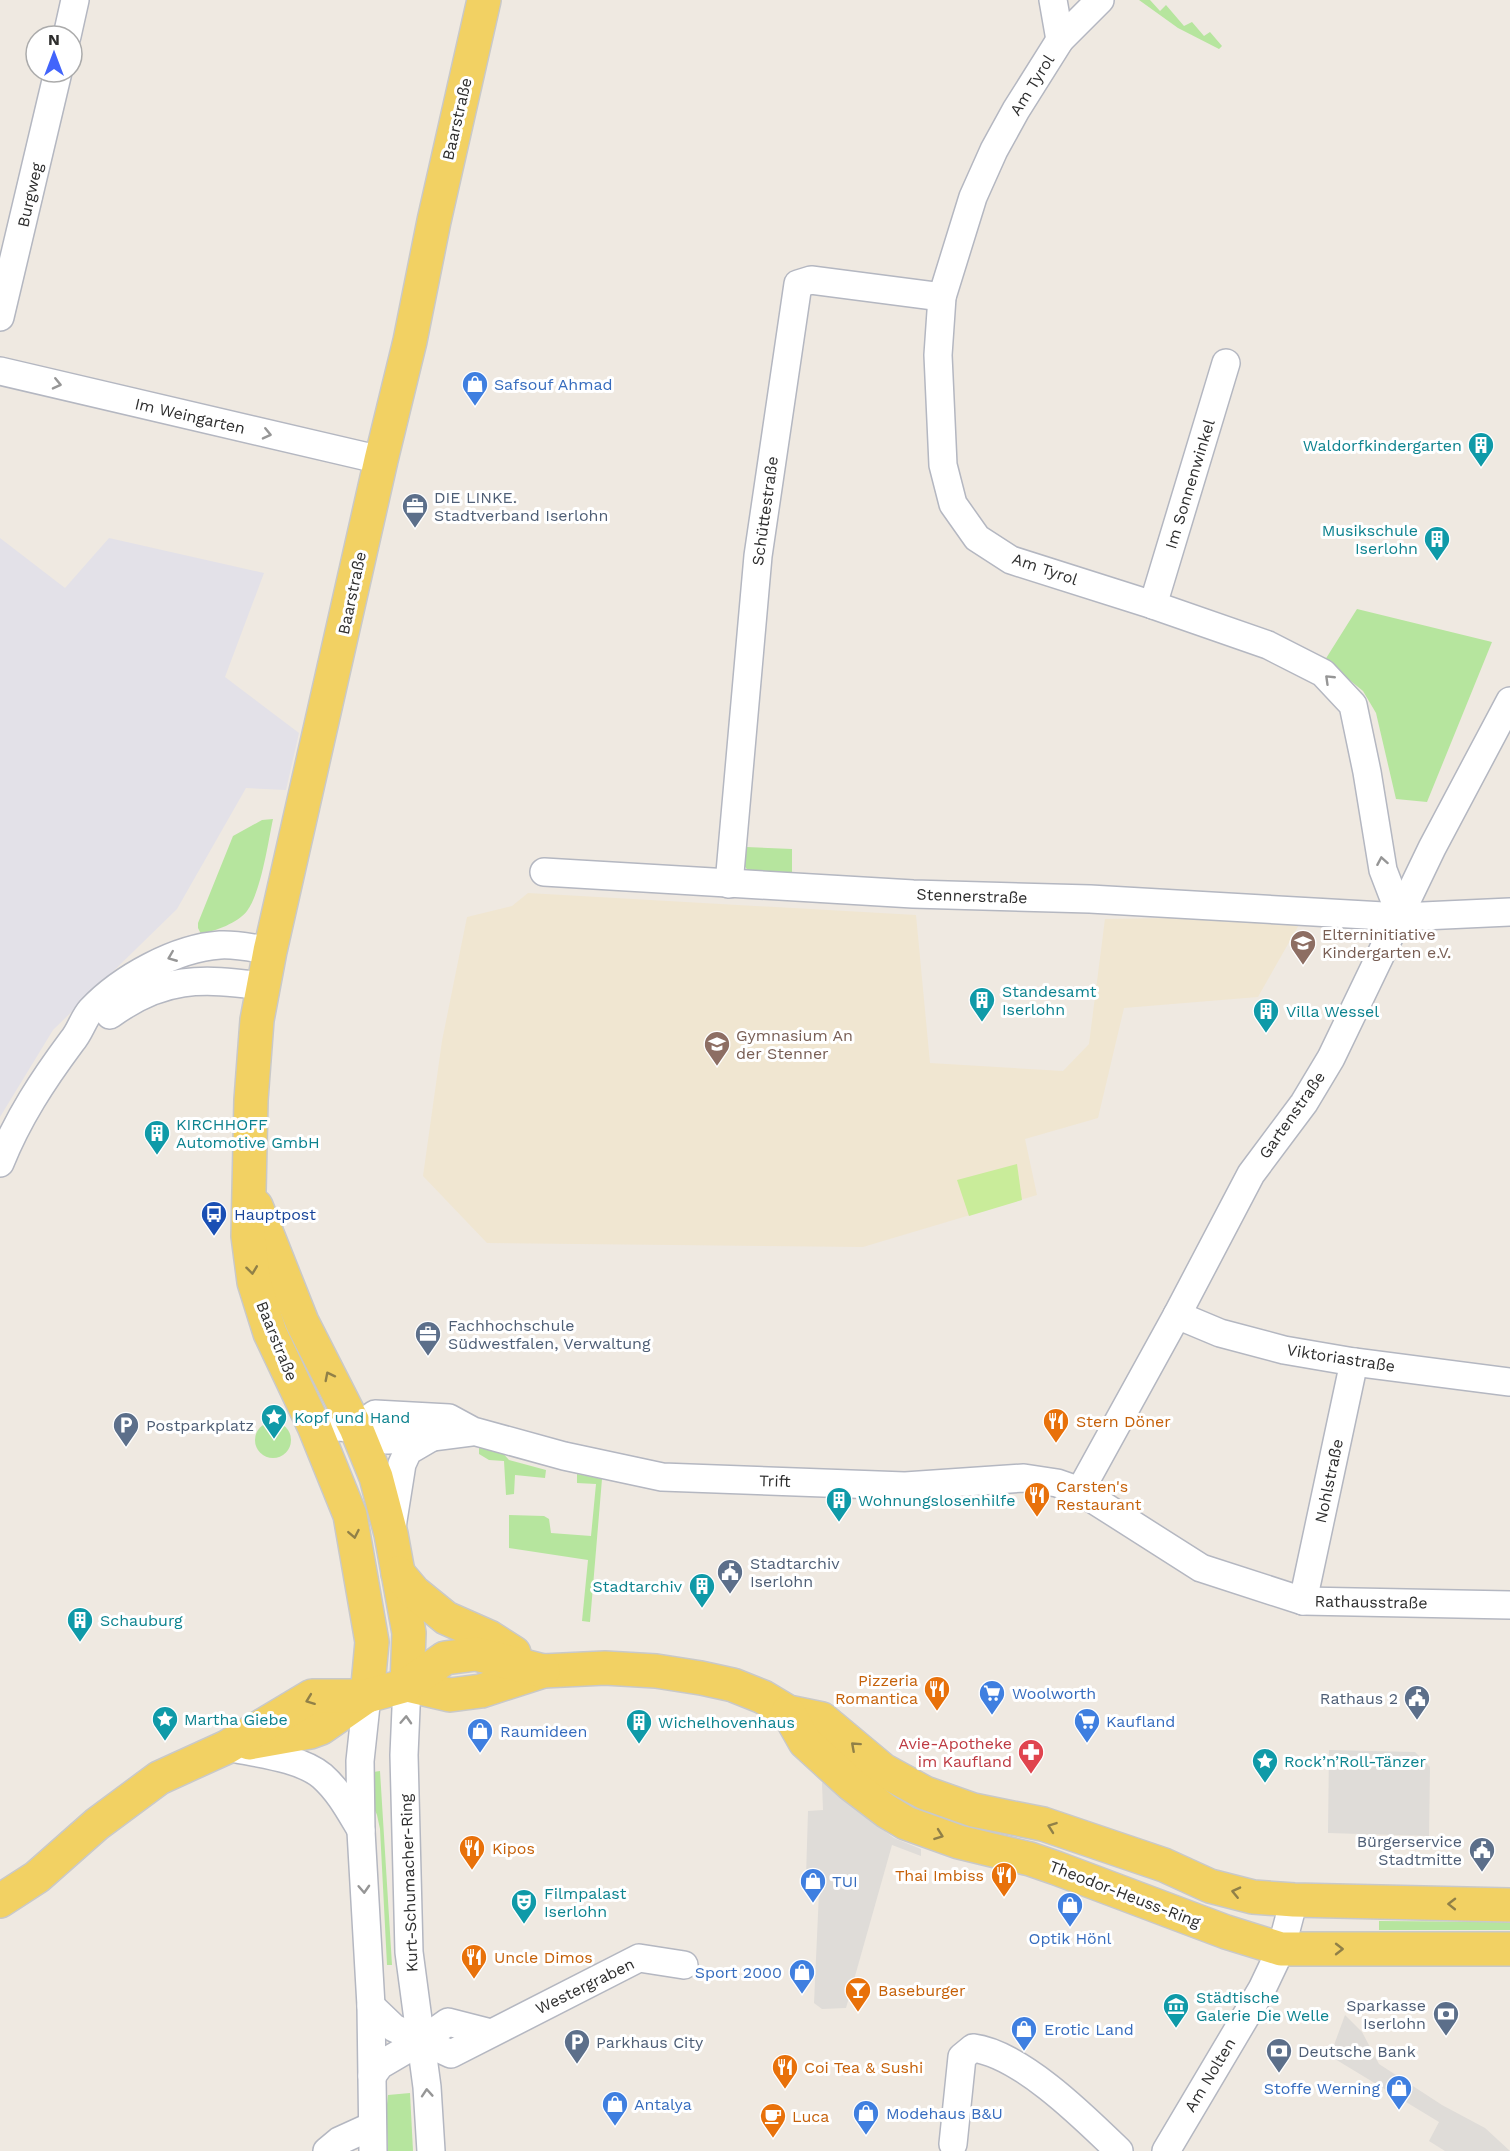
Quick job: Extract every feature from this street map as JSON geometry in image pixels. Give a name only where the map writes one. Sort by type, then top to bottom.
[{"type":"main road","name":"Baarstraße","points":[[367,1696],[372,1642],[350,1515],[314,1426],[270,1334],[254,1282],[248,1236],[251,1100],[257,1020],[270,951],[408,350],[434,221],[484,0]]},
{"type":"main road","name":"Baarstraße","points":[[250,1190],[302,1322],[356,1428],[376,1477],[391,1534],[409,1633],[407,1685]]},
{"type":"main road","points":[[398,1573],[414,1592],[446,1618],[489,1637],[543,1671]]},
{"type":"main road","name":"Theodor-Heuss-Ring","points":[[367,1696],[407,1685],[445,1658],[476,1654],[543,1671]]},
{"type":"main road","name":"Theodor-Heuss-Ring","points":[[407,1685],[450,1695],[481,1691],[543,1671],[604,1668],[656,1671],[701,1678],[733,1685],[763,1697],[788,1712],[822,1719],[883,1770],[925,1793],[972,1810],[1043,1824],[1164,1865],[1210,1886],[1253,1897],[1294,1900],[1510,1905]]},
{"type":"main road","points":[[0,1901],[37,1876],[97,1824],[159,1778],[226,1747],[312,1696],[367,1696]]},
{"type":"main road","points":[[226,1747],[310,1732],[321,1728],[367,1696]]},
{"type":"main road","name":"Theodor-Heuss-Ring","points":[[788,1712],[805,1742],[852,1785],[906,1823],[959,1842],[1030,1859],[1226,1932],[1281,1948],[1510,1949]]},
{"type":"main road","points":[[0,1928],[37,1876]]},
{"type":"street","points":[[70,24],[75,0]]},
{"type":"street","points":[[1053,0],[1060,40]]},
{"type":"street","name":"Am Tyrol","points":[[1100,0],[1060,40],[994,150],[972,197],[942,297],[938,355],[943,465],[953,504],[977,537],[1011,560],[1153,605],[1268,645],[1323,673],[1353,705],[1383,870],[1401,917]]},
{"type":"street","name":"Burgweg","points":[[0,317],[55,84]]},
{"type":"street","name":"Schüttestraße","points":[[729,884],[758,556],[798,284],[811,279],[942,297]]},
{"type":"street","name":"Im Sonnenwinkel","points":[[1153,605],[1226,363]]},
{"type":"street","name":"Im Weingarten","points":[[0,371],[381,460]]},
{"type":"street","name":"Gartenstraße","points":[[1080,1491],[1177,1315],[1251,1174],[1304,1103],[1331,1058],[1401,917],[1432,848],[1510,701]]},
{"type":"street","name":"Stennerstraße","points":[[544,872],[928,895],[1090,899],[1401,917],[1510,912]]},
{"type":"street","points":[[2,1153],[22,1114],[44,1079],[76,1036],[90,1011],[112,992],[168,958],[186,952],[218,945],[270,951]]},
{"type":"street","points":[[76,1036],[100,1024],[140,995],[160,988],[204,980],[263,986]]},
{"type":"street","name":"Viktoriastraße","points":[[1177,1315],[1220,1333],[1284,1350],[1354,1362],[1510,1382]]},
{"type":"street","name":"Nohlstraße","points":[[1303,1600],[1354,1362]]},
{"type":"street","name":"Trift","points":[[356,1428],[375,1414],[449,1418],[473,1431],[564,1456],[662,1477],[905,1486],[1024,1478],[1057,1483],[1080,1491]]},
{"type":"street","name":"Trift","points":[[314,1426],[356,1428],[387,1440],[473,1431]]},
{"type":"street","name":"Trift","points":[[391,1534],[402,1464],[408,1451],[432,1437]]},
{"type":"street","name":"Rathausstraße","points":[[1080,1491],[1201,1568],[1303,1600],[1510,1605]]},
{"type":"street","name":"Kurt-Schumacher-Ring","points":[[407,1685],[404,1761],[407,1918],[409,1952],[427,2087],[431,2151]]},
{"type":"street","points":[[327,2151],[339,2141],[372,2138],[371,2006],[361,1831],[360,1761],[367,1696]]},
{"type":"street","points":[[226,1747],[275,1757],[309,1768],[321,1775],[342,1797],[361,1831]]},
{"type":"street","name":"Am Nolten","points":[[1166,2151],[1262,1989],[1281,1948],[1294,1900]]},
{"type":"street","name":"Westergraben","points":[[372,2076],[380,2065],[422,2041],[448,2022],[491,2033],[639,1958],[684,1965]]},
{"type":"street","points":[[371,2006],[394,2028],[422,2041]]},
{"type":"street","points":[[953,2144],[962,2057],[974,2048],[990,2050],[1018,2065],[1088,2120],[1119,2151]]},
{"type":"shaded area","points":[[0,538],[65,588],[109,538],[264,573],[225,677],[299,733],[286,790],[246,788],[177,909],[53,1030],[0,1117]]},
{"type":"shaded area","name":"Gymnasium An der Stenner","points":[[528,893],[916,915],[930,1063],[1063,1071],[1089,1044],[1105,919],[1304,916],[1258,997],[1124,1008],[1098,1118],[1025,1139],[1037,1195],[863,1247],[487,1243],[423,1176],[442,1041],[467,917],[512,906]]},
{"type":"shaded area","points":[[1329,1750],[1415,1752],[1430,1767],[1429,1836],[1328,1833]]},
{"type":"shaded area","points":[[824,1781],[894,1838],[921,1849],[921,1856],[892,1845],[846,2008],[822,2009],[814,2003],[819,1892],[809,1885],[806,1877],[808,1811],[823,1810],[822,1783]]},
{"type":"shaded area","points":[[1345,2015],[1362,2032],[1379,2064],[1442,2105],[1485,2128],[1510,2151],[1445,2151],[1429,2141],[1439,2122],[1330,2056]]},
{"type":"green space","points":[[1139,0],[1150,0],[1160,11],[1166,5],[1184,26],[1192,22],[1204,36],[1210,32],[1222,46],[1219,49],[1178,28]]},
{"type":"green space","points":[[1357,609],[1492,642],[1427,802],[1396,799],[1376,713],[1363,691],[1325,660]]},
{"type":"green space","points":[[273,819],[260,880],[247,911],[232,923],[201,934],[198,923],[233,836],[262,820]]},
{"type":"green space","points":[[746,847],[792,849],[792,874],[748,871],[744,865]]},
{"type":"green space","points":[[1017,1164],[1022,1200],[969,1216],[957,1180]]},
{"type":"green space","points":[[273,1422],[286,1427],[291,1440],[286,1453],[273,1458],[260,1453],[255,1440],[260,1427]]},
{"type":"green space","points":[[479,1448],[500,1450],[509,1460],[546,1470],[545,1478],[515,1475],[514,1494],[506,1495],[504,1461],[489,1460],[479,1454]]},
{"type":"green space","points":[[577,1474],[602,1479],[590,1622],[582,1621],[588,1560],[509,1548],[509,1515],[544,1516],[549,1519],[551,1533],[591,1536],[596,1484],[577,1483]]},
{"type":"green space","points":[[380,1771],[392,1965],[387,1965],[380,1829],[370,1799],[366,1773]]},
{"type":"green space","points":[[1379,1921],[1510,1922],[1510,1930],[1379,1930]]},
{"type":"green space","points":[[410,2093],[413,2151],[388,2151],[386,2113],[388,2095]]},
{"type":"place","name":"Safsouf Ahmad","points":[[475,407]]},
{"type":"place","name":"Waldorfkindergarten","points":[[1481,468]]},
{"type":"place","name":"DIE LINKE. Stadtverband Iserlohn","points":[[415,529]]},
{"type":"place","name":"Musikschule Iserlohn","points":[[1437,562]]},
{"type":"place","name":"Elterninitiative Kindergarten e.V.","points":[[1303,966]]},
{"type":"place","name":"Standesamt Iserlohn","points":[[982,1023]]},
{"type":"place","name":"Villa Wessel","points":[[1266,1034]]},
{"type":"place","name":"Gymnasium An der Stenner","points":[[717,1067]]},
{"type":"place","name":"KIRCHHOFF Automotive GmbH","points":[[157,1156]]},
{"type":"place","name":"Hauptpost","points":[[214,1237]]},
{"type":"place","name":"Fachhochschule Südwestfalen, Verwaltung","points":[[428,1357]]},
{"type":"place","name":"Kopf und Hand","points":[[274,1440]]},
{"type":"place","name":"Stern Döner","points":[[1056,1444]]},
{"type":"place","name":"Postparkplatz","points":[[126,1448]]},
{"type":"place","name":"Carsten's Restaurant","points":[[1037,1518]]},
{"type":"place","name":"Wohnungslosenhilfe","points":[[839,1523]]},
{"type":"place","name":"Stadtarchiv Iserlohn","points":[[730,1595]]},
{"type":"place","name":"Stadtarchiv","points":[[702,1609]]},
{"type":"place","name":"Schauburg","points":[[80,1643]]},
{"type":"place","name":"Pizzeria Romantica","points":[[937,1712]]},
{"type":"place","name":"Woolworth","points":[[992,1716]]},
{"type":"place","name":"Rathaus 2","points":[[1417,1721]]},
{"type":"place","name":"Martha Giebe","points":[[165,1742]]},
{"type":"place","name":"Kaufland","points":[[1087,1744]]},
{"type":"place","name":"Wichelhovenhaus","points":[[639,1745]]},
{"type":"place","name":"Raumideen","points":[[480,1754]]},
{"type":"place","name":"Avie-Apotheke im Kaufland","points":[[1031,1775]]},
{"type":"place","name":"Rock’n’Roll-Tänzer","points":[[1265,1784]]},
{"type":"place","name":"Kipos","points":[[472,1871]]},
{"type":"place","name":"Bürgerservice Stadtmitte","points":[[1482,1873]]},
{"type":"place","name":"Thai Imbiss","points":[[1004,1898]]},
{"type":"place","name":"TUI","points":[[813,1904]]},
{"type":"place","name":"Filmpalast Iserlohn","points":[[524,1925]]},
{"type":"place","name":"Optik Hönl","points":[[1070,1928]]},
{"type":"place","name":"Uncle Dimos","points":[[474,1980]]},
{"type":"place","name":"Sport 2000","points":[[802,1995]]},
{"type":"place","name":"Baseburger","points":[[858,2013]]},
{"type":"place","name":"Städtische Galerie Die Welle","points":[[1176,2029]]},
{"type":"place","name":"Sparkasse Iserlohn","points":[[1446,2037]]},
{"type":"place","name":"Erotic Land","points":[[1024,2052]]},
{"type":"place","name":"Parkhaus City","points":[[577,2065]]},
{"type":"place","name":"Deutsche Bank","points":[[1279,2074]]},
{"type":"place","name":"Coi Tea & Sushi","points":[[785,2090]]},
{"type":"place","name":"Stoffe Werning","points":[[1399,2111]]},
{"type":"place","name":"Antalya","points":[[615,2127]]},
{"type":"place","name":"Modehaus B&U","points":[[866,2136]]},
{"type":"place","name":"Luca","points":[[773,2139]]}]
